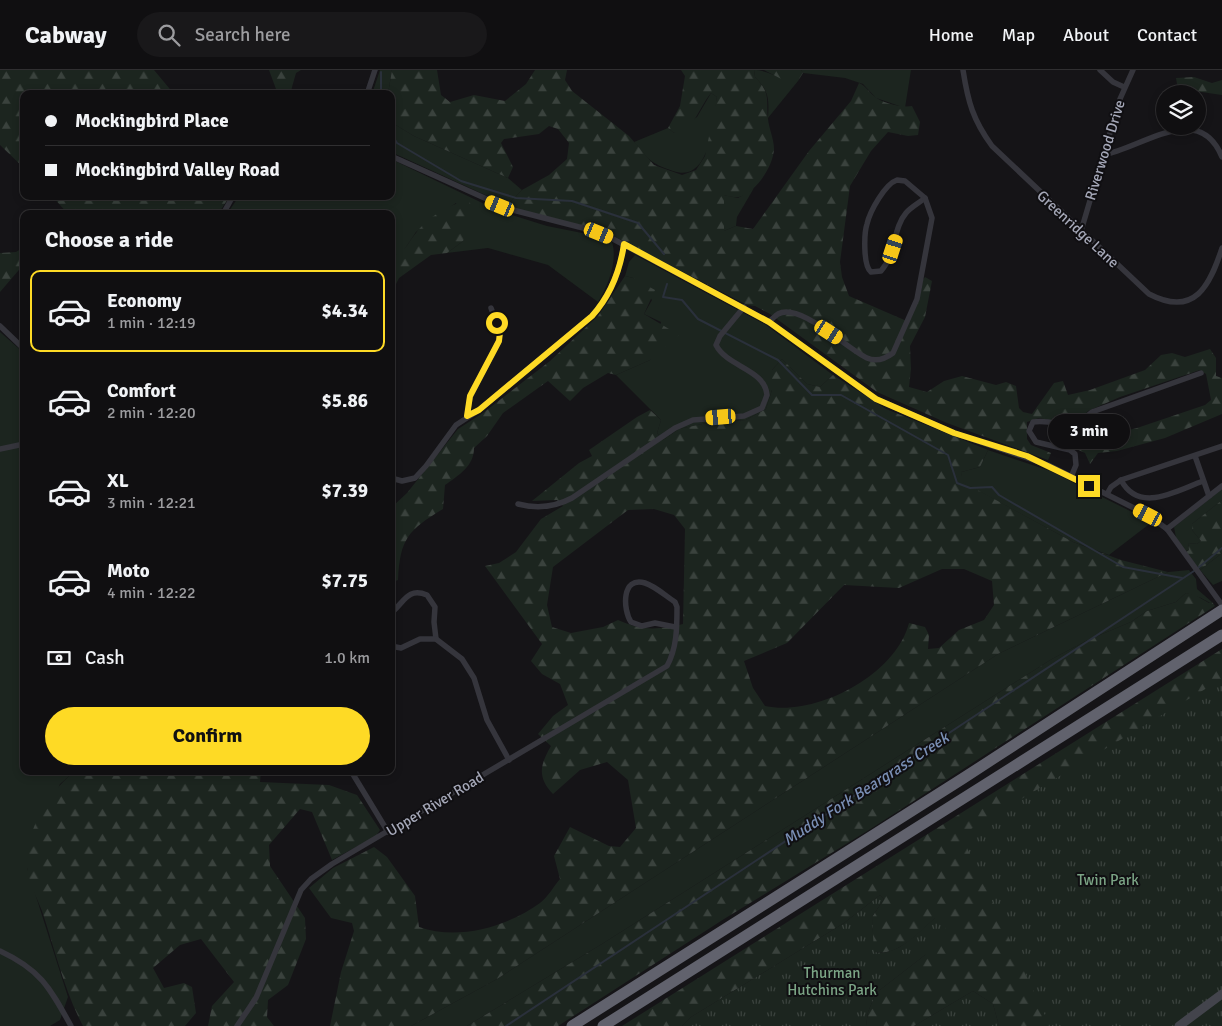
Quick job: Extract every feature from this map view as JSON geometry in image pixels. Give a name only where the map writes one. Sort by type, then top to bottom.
[{"type":"highway","points":[[572,1026],[1222,610]]},
{"type":"highway","points":[[603,1026],[1222,635]]},
{"type":"street","points":[[368,90],[375,70]]},
{"type":"street","name":"Greenridge Lane","points":[[963,70],[967,96],[975,120],[992,146],[1144,290],[1165,301],[1184,300],[1201,292],[1211,280],[1222,248]]},
{"type":"street","points":[[1100,70],[1113,82],[1124,87]]},
{"type":"street","name":"Riverwood Drive","points":[[1081,231],[1124,87],[1133,70]]},
{"type":"street","points":[[1103,155],[1122,152],[1166,132],[1184,129],[1205,135],[1215,144],[1222,157]]},
{"type":"street","points":[[395,158],[508,209],[599,233],[624,244],[769,322],[876,399],[954,433],[1027,456],[1107,494],[1156,520],[1167,529],[1222,605]]},
{"type":"street","points":[[769,322],[778,314],[788,312],[813,321],[867,358],[878,360],[893,353],[917,299],[932,218],[925,198],[905,181],[897,180],[889,184],[867,224],[865,265],[868,270],[878,273],[889,262],[903,218],[925,198]]},
{"type":"street","points":[[395,479],[402,482],[415,478],[450,433],[467,416],[479,410],[592,316],[612,288],[624,244]]},
{"type":"street","points":[[518,504],[540,506],[559,504],[572,498],[675,428],[693,420],[744,416],[762,408],[768,395],[762,380],[722,355],[716,345],[722,332],[744,307]]},
{"type":"street","points":[[467,416],[470,396],[500,336],[491,308]]},
{"type":"street","points":[[0,326],[20,345]]},
{"type":"street","points":[[1071,477],[1076,464],[1075,454],[1070,450],[1036,442],[1029,431],[1033,422],[1071,427],[1081,423],[1092,412],[1201,372]]},
{"type":"street","points":[[0,449],[20,445]]},
{"type":"street","points":[[1107,494],[1111,487],[1121,480],[1222,446]]},
{"type":"street","points":[[1194,456],[1209,496]]},
{"type":"street","points":[[1121,480],[1128,489],[1147,500],[1203,481]]},
{"type":"street","points":[[1167,529],[1222,486]]},
{"type":"street","name":"Upper River Road","points":[[237,1026],[256,998],[295,900],[306,884],[319,872],[667,666],[674,654],[677,616],[675,602],[646,583],[638,583],[627,590],[625,603],[631,622],[642,626],[655,624],[675,627]]},
{"type":"street","points":[[395,608],[404,596],[416,592],[427,595],[435,607],[436,639]]},
{"type":"street","points":[[395,647],[402,648],[420,639],[436,639],[456,654],[474,678],[486,718],[509,760]]},
{"type":"street","points":[[353,775],[388,832]]},
{"type":"street","points":[[0,952],[24,963],[39,975],[71,1026]]},
{"type":"street","points":[[1180,1026],[1222,994]]},
{"type":"green space","points":[[0,70],[154,70],[171,90],[20,90],[20,164],[0,145]]},
{"type":"green space","points":[[269,70],[301,70],[296,73],[291,90],[276,89]]},
{"type":"green space","points":[[380,70],[392,70],[389,90],[373,90]]},
{"type":"green space","points":[[392,70],[437,70],[441,95],[450,102],[474,95],[505,101],[526,84],[535,70],[567,70],[565,80],[572,91],[629,136],[654,165],[682,175],[696,170],[705,156],[717,97],[711,93],[692,122],[681,131],[674,133],[668,128],[680,106],[685,76],[681,70],[754,70],[755,77],[764,88],[767,96],[768,119],[774,145],[773,156],[767,171],[752,190],[739,197],[724,195],[724,231],[736,226],[753,229],[809,151],[851,101],[859,83],[882,101],[898,106],[912,106],[920,122],[918,135],[908,136],[888,132],[871,151],[850,186],[840,262],[842,277],[849,296],[909,322],[922,281],[925,277],[932,281],[925,317],[910,346],[911,369],[909,387],[927,392],[944,381],[962,376],[996,385],[1006,382],[1016,386],[1019,408],[1023,412],[1032,414],[1054,383],[1063,381],[1068,395],[1090,390],[1145,370],[1161,355],[1172,353],[1185,357],[1210,349],[1216,358],[1216,376],[1222,378],[1222,414],[1165,438],[1117,451],[1098,453],[1090,464],[1085,453],[1061,442],[1065,436],[1093,439],[1137,428],[1205,405],[1211,400],[1206,374],[1200,370],[1120,397],[1088,411],[1078,422],[1070,424],[1039,418],[1027,422],[1027,439],[1031,445],[1051,453],[1048,460],[947,423],[877,392],[770,314],[755,306],[747,305],[602,230],[528,213],[507,205],[522,190],[549,175],[567,159],[569,143],[558,129],[549,126],[539,134],[504,139],[501,143],[513,167],[508,178],[414,136],[395,124],[395,90],[389,90]]},
{"type":"green space","points":[[754,70],[766,72],[786,80],[798,81],[768,118],[766,91],[755,77]]},
{"type":"green space","points":[[764,70],[801,70],[803,73],[798,81],[787,82]]},
{"type":"green space","points":[[801,70],[911,70],[905,108],[876,98],[863,84],[845,78],[803,73]]},
{"type":"green space","points":[[1194,77],[1212,83],[1222,80],[1222,95],[1206,93],[1206,85],[1178,85],[1176,78]]},
{"type":"green space","points":[[711,93],[717,97],[711,134],[703,160],[695,168],[686,173],[659,166],[647,157],[634,142],[668,128],[674,133],[697,117]]},
{"type":"green space","points":[[395,124],[414,136],[508,178],[522,190],[507,205],[395,154]]},
{"type":"green space","points":[[395,161],[499,211],[547,226],[602,237],[612,242],[614,249],[613,265],[605,289],[598,302],[548,265],[488,248],[447,253],[463,241],[456,203],[416,232],[402,253],[395,256],[395,210],[230,210],[236,200],[395,200]]},
{"type":"green space","points":[[754,188],[737,217],[736,226],[724,231],[724,195],[738,198]]},
{"type":"green space","points":[[56,200],[227,200],[221,210],[64,210]]},
{"type":"green space","points":[[469,200],[474,215],[463,241],[447,253],[431,255],[399,278],[395,286],[395,255],[403,250],[421,227],[440,212]]},
{"type":"green space","points":[[20,250],[20,269],[0,292],[0,253],[16,252]]},
{"type":"green space","points":[[635,255],[766,325],[833,375],[820,387],[807,384],[782,359],[772,370],[772,390],[766,409],[746,420],[707,423],[679,429],[663,440],[657,433],[661,420],[616,375],[650,360],[661,322],[644,314],[652,300],[633,278],[625,276],[629,262]]},
{"type":"green space","points":[[625,276],[633,278],[655,290],[644,314],[679,335],[650,360],[616,375],[608,373],[583,388],[570,401],[548,381],[503,413],[487,436],[474,448],[469,465],[445,485],[443,509],[421,523],[408,537],[401,555],[398,580],[395,581],[395,504],[407,493],[458,429],[483,413],[550,361],[598,316]]},
{"type":"green space","points":[[0,332],[20,350],[20,775],[70,775],[60,784],[27,868],[68,997],[60,1020],[50,1026],[0,1026]]},
{"type":"green space","points":[[782,359],[807,384],[820,387],[833,375],[886,409],[988,450],[980,467],[961,472],[963,482],[1073,542],[1121,560],[1168,572],[998,654],[497,979],[411,1026],[330,1026],[341,972],[354,931],[352,923],[331,918],[309,888],[333,868],[374,847],[387,857],[415,896],[419,927],[450,933],[466,932],[497,925],[513,919],[543,901],[560,879],[554,856],[570,827],[609,846],[620,847],[636,828],[628,780],[607,762],[580,770],[553,794],[544,782],[542,771],[544,759],[551,746],[538,734],[553,716],[568,705],[560,684],[542,674],[531,661],[542,644],[485,566],[499,563],[516,552],[541,519],[563,506],[557,500],[532,501],[579,463],[592,456],[589,450],[637,417],[650,410],[661,420],[657,433],[663,440],[679,429],[707,423],[746,420],[766,409],[772,390],[772,370]],"holes":[[[654,509],[674,515],[685,529],[683,624],[642,628],[618,620],[603,627],[571,633],[552,627],[547,605],[553,567],[628,510]],[[942,569],[964,569],[992,581],[994,605],[984,620],[959,630],[939,648],[928,649],[929,635],[925,627],[909,623],[901,642],[888,659],[871,675],[851,688],[830,698],[807,705],[785,708],[765,706],[753,688],[744,661],[787,643],[844,585],[899,588]]]},
{"type":"green space","points":[[988,450],[1050,471],[1152,522],[1109,555],[1073,542],[962,482],[961,472],[980,467]]},
{"type":"green space","points":[[1222,489],[1222,500],[1192,524],[1192,530],[1201,541],[1197,544],[1188,543],[1189,550],[1186,551],[1176,538],[1174,527]]},
{"type":"green space","points":[[1222,500],[1222,553],[1200,570],[1186,552],[1189,550],[1188,543],[1197,544],[1201,541],[1192,530],[1192,524]]},
{"type":"green space","points":[[1222,553],[1222,581],[1213,585],[1200,570]]},
{"type":"green space","points":[[1189,570],[1196,579],[1197,589],[1212,602],[1210,603],[1186,593],[1176,602],[1147,611],[1131,622],[1088,640],[1052,659],[602,944],[467,1026],[411,1026],[497,979],[998,654],[1168,572]]},
{"type":"green space","points":[[1186,593],[1195,595],[1209,603],[1212,602],[1215,606],[872,828],[724,919],[558,1026],[467,1026],[602,944],[1052,659],[1088,640],[1131,622],[1147,611],[1176,602]]},
{"type":"green space","name":"Twin Park","points":[[1222,649],[1222,987],[1170,1026],[999,1026],[993,1004],[973,991],[914,1026],[866,1026],[868,1012],[876,993],[925,955],[935,918],[915,937],[899,947],[882,953],[873,952],[872,917],[884,899],[880,895],[844,923],[691,1017],[682,1026],[622,1026]]},
{"type":"green space","name":"Twin Park","points":[[1222,679],[1222,1026],[1050,1026],[961,835]]},
{"type":"green space","points":[[71,775],[261,775],[260,782],[329,785],[357,795],[380,830],[376,836],[332,860],[312,812],[300,809],[269,845],[270,866],[305,918],[306,939],[288,985],[268,1000],[267,1017],[274,1026],[208,1026],[212,1006],[234,982],[201,939],[180,945],[153,968],[164,988],[184,983],[192,987],[196,1013],[185,1026],[83,1026],[65,984],[27,867],[27,853],[34,827],[47,802]]},
{"type":"green space","name":"Thurman Hutchins Park","points":[[880,895],[884,899],[872,917],[874,952],[883,953],[899,947],[935,918],[945,918],[946,933],[925,955],[876,993],[868,1012],[866,1026],[682,1026],[691,1017],[844,923]]},
{"type":"green space","points":[[973,991],[993,1004],[999,1026],[914,1026]]},
{"type":"waterway","points":[[381,72],[381,90]]},
{"type":"waterway","points":[[395,140],[397,143],[461,181],[516,198],[572,201],[638,223],[664,254]]},
{"type":"waterway","points":[[667,284],[663,297],[682,300],[698,319],[778,360],[812,395],[841,395],[948,455],[957,483],[970,488],[992,487],[999,495],[1123,567],[1182,578]]},
{"type":"waterway","name":"Muddy Fork Beargrass Creek","points":[[1198,568],[1222,548]]},
{"type":"waterway","name":"Muddy Fork Beargrass Creek","points":[[506,1026],[1194,571]]},
{"type":"route","points":[[497,323],[500,332],[499,341],[470,396],[467,416],[479,410],[512,380],[544,357],[592,316],[601,306],[612,288],[624,244],[769,322],[812,352],[855,386],[876,399],[954,433],[1027,456],[1089,486]]}]
